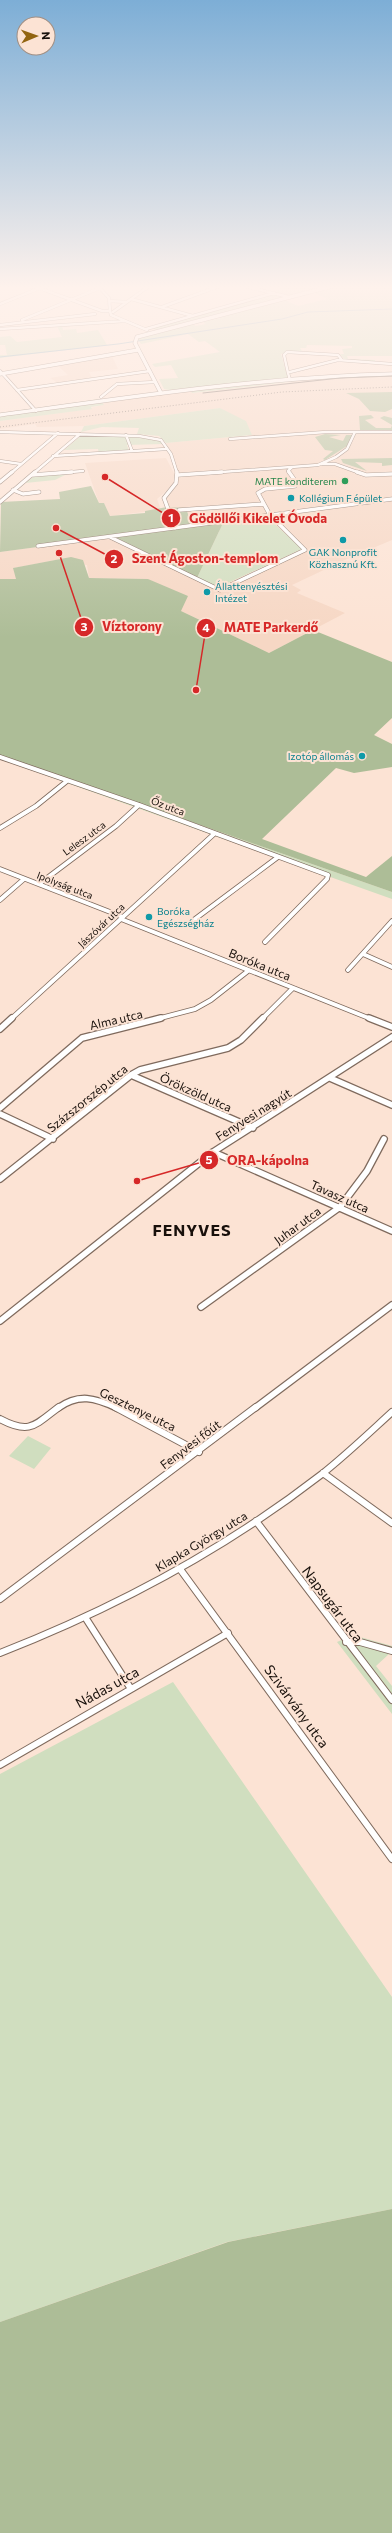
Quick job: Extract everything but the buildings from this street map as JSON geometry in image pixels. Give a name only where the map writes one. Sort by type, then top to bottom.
[{"type":"main road","points":[[0,414],[36,411],[97,402]]},
{"type":"street","points":[[28,402],[36,411]]},
{"type":"street","points":[[0,414],[7,413]]},
{"type":"street","points":[[0,432],[126,435],[157,438],[163,441],[178,475],[175,484],[164,498],[175,528]]},
{"type":"street","points":[[230,439],[355,432],[392,432]]},
{"type":"street","points":[[318,465],[332,459],[349,447],[355,432]]},
{"type":"street","points":[[0,482],[58,433]]},
{"type":"street","points":[[0,502],[80,434]]},
{"type":"street","points":[[126,435],[132,451]]},
{"type":"street","points":[[53,456],[166,449]]},
{"type":"street","points":[[332,459],[335,464]]},
{"type":"street","points":[[0,461],[21,464]]},
{"type":"street","points":[[178,475],[335,464],[366,475],[392,474]]},
{"type":"street","points":[[110,537],[220,590],[305,550],[270,516],[258,493],[261,490],[296,485],[288,471],[281,467]]},
{"type":"street","points":[[288,471],[292,467]]},
{"type":"street","points":[[32,475],[83,471]]},
{"type":"street","points":[[13,490],[23,494],[39,492]]},
{"type":"street","points":[[38,546],[392,499]]},
{"type":"street","points":[[179,510],[263,504]]},
{"type":"street","name":"Őz utca","points":[[0,757],[139,805],[328,875],[328,879],[265,942]]},
{"type":"street","points":[[0,828],[36,806],[67,781]]},
{"type":"street","name":"Lelesz utca","points":[[39,884],[116,826],[139,805]]},
{"type":"street","name":"Jászóvár utca","points":[[0,1029],[214,834]]},
{"type":"street","points":[[191,922],[209,907],[260,874],[278,857]]},
{"type":"street","name":"Ipolyság utca","points":[[0,870],[39,884],[122,918]]},
{"type":"street","points":[[0,900],[24,879]]},
{"type":"street","name":"Boróka utca","points":[[122,918],[248,971],[392,1027]]},
{"type":"street","points":[[348,970],[392,921]]},
{"type":"street","points":[[363,954],[392,967]]},
{"type":"street","name":"Alma utca","points":[[0,1108],[82,1038],[195,1009],[211,1000],[248,971]]},
{"type":"street","name":"Százszorszép utca","points":[[0,1179],[53,1139],[131,1075],[140,1070],[228,1048],[241,1040],[293,988]]},
{"type":"street","name":"Fenyvesi nagyút","points":[[0,1321],[213,1152],[253,1128],[392,1037]]},
{"type":"street","name":"Örökzöld utca","points":[[131,1075],[253,1128]]},
{"type":"street","points":[[330,1078],[392,1105]]},
{"type":"street","points":[[0,1114],[53,1139]]},
{"type":"street","name":"Juhar utca","points":[[201,1307],[340,1207],[367,1171],[384,1139]]},
{"type":"street","name":"Tavasz utca","points":[[213,1152],[392,1231]]},
{"type":"street","name":"Fenyvesi főút","points":[[0,1599],[199,1452],[392,1305]]},
{"type":"street","name":"Gesztenye utca","points":[[0,1419],[16,1427],[24,1428],[65,1402],[88,1397],[199,1452]]},
{"type":"street","name":"Klapka György utca","points":[[0,1654],[56,1632],[180,1569],[256,1521],[323,1473],[392,1412]]},
{"type":"street","points":[[323,1473],[392,1523]]},
{"type":"street","name":"Napsugár utca","points":[[256,1521],[346,1642],[392,1700]]},
{"type":"street","name":"Szivárvány utca","points":[[180,1569],[392,1859]]},
{"type":"street","points":[[85,1617],[132,1689]]},
{"type":"street","name":"Nádas utca","points":[[0,1765],[228,1633]]},
{"type":"street","points":[[346,1642],[360,1642],[392,1651]]},
{"type":"shaded area","points":[[102,402],[392,402],[392,540],[292,585],[301,590],[297,593],[345,613],[269,653],[181,611],[148,579],[89,578],[87,565],[56,560],[14,568],[17,579],[0,579],[0,552],[113,537],[220,587],[301,549],[192,526],[186,508],[171,508],[164,505],[164,501],[175,488],[179,475],[166,443],[252,435],[220,408],[84,426],[37,427],[35,424],[0,429],[0,421],[82,410],[103,405]]},
{"type":"shaded area","points":[[166,458],[175,475],[175,481],[171,487],[157,499],[161,510],[110,516],[104,503],[99,503],[85,463]]},
{"type":"green space","points":[[77,402],[102,402],[104,405],[91,407],[92,409],[0,421],[0,413]]},
{"type":"green space","points":[[362,402],[392,402],[392,409],[385,412],[370,411]]},
{"type":"green space","points":[[220,408],[246,421],[252,435],[166,443],[159,436],[137,434],[139,428],[102,427],[81,432],[84,426]]},
{"type":"green space","points":[[371,415],[374,418],[365,420],[376,428],[391,428],[392,425],[392,430],[360,430],[359,416]]},
{"type":"green space","points":[[384,416],[392,418],[392,425],[380,418]]},
{"type":"green space","points":[[83,434],[147,437],[161,441],[163,444],[127,445],[129,451],[99,454],[98,449],[64,450]]},
{"type":"green space","points":[[325,434],[341,435],[329,437],[343,441],[346,435],[353,435],[347,446],[325,460],[323,459],[333,451],[325,450],[315,437]]},
{"type":"green space","points":[[392,458],[392,465],[382,466],[382,463],[355,462],[367,471],[343,463],[341,459]]},
{"type":"green space","points":[[69,473],[55,480],[25,483],[33,477]]},
{"type":"green space","points":[[91,486],[99,503],[104,503],[110,516],[145,513],[145,511],[167,507],[186,508],[192,526],[223,523],[197,578],[113,537],[0,552],[1,502],[60,499],[59,492]]},
{"type":"green space","points":[[267,517],[302,549],[219,587],[197,578],[223,523]]},
{"type":"green space","points":[[71,557],[83,560],[89,578],[148,579],[188,596],[181,611],[269,653],[313,630],[392,662],[392,718],[374,735],[392,744],[392,767],[354,773],[336,768],[262,839],[366,877],[392,856],[392,892],[0,755],[0,579],[16,579],[13,568]]},
{"type":"green space","points":[[0,755],[392,892],[392,899],[0,759]]},
{"type":"green space","points":[[28,1436],[51,1448],[34,1469],[9,1456]]},
{"type":"green space","points":[[353,1635],[392,1646],[392,1655],[389,1654],[376,1666],[392,1686],[392,1714],[337,1642]]},
{"type":"green space","points":[[173,1682],[392,1997],[392,2209],[227,2242],[0,2322],[0,1774]]},
{"type":"green space","points":[[392,2209],[392,2533],[0,2533],[0,2322],[228,2242]]},
{"type":"railway","points":[[0,427],[200,402]]},
{"type":"place","name":"Gödöllői Kikelet Óvoda","points":[[105,477]]},
{"type":"place","name":"MATE konditerem","points":[[345,481]]},
{"type":"place","name":"Kollégium F épület","points":[[291,498]]},
{"type":"place","name":"Szent Ágoston-templom","points":[[56,528]]},
{"type":"place","name":"GAK Nonprofit Közhasznú Kft.","points":[[343,540]]},
{"type":"place","name":"Víztorony","points":[[59,553]]},
{"type":"place","name":"Állattenyésztési Intézet","points":[[207,592]]},
{"type":"place","name":"MATE Parkerdő","points":[[196,690]]},
{"type":"place","name":"Izotóp állomás","points":[[362,756]]},
{"type":"place","name":"Boróka Egészségház","points":[[149,917]]},
{"type":"place","name":"ORA-kápolna","points":[[137,1181]]},
{"type":"district","name":"FENYVES","points":[[192,1229]]}]
